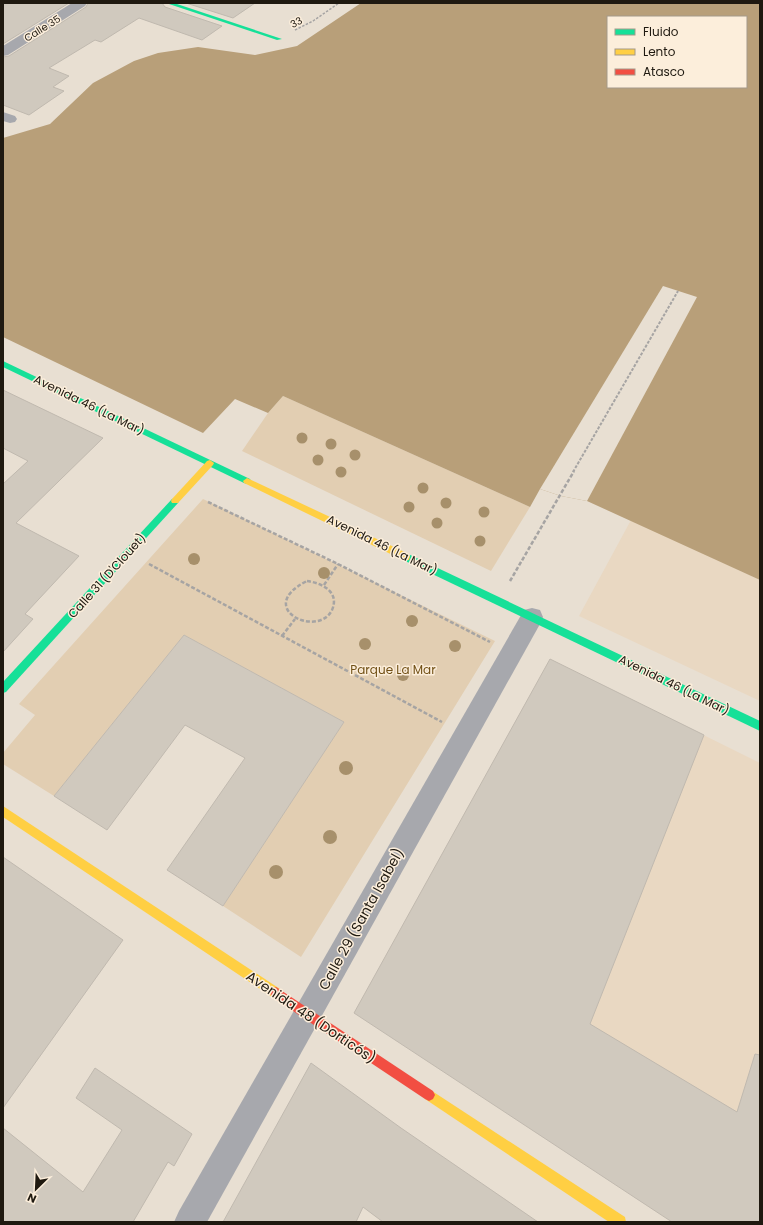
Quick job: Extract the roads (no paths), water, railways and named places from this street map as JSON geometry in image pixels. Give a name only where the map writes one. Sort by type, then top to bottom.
[{"type":"street","name":"Calle 35","points":[[3,52],[82,3]]},
{"type":"street","points":[[169,3],[279,39]]},
{"type":"street","name":"Avenida 46 (La Mar)","points":[[3,364],[760,726]]},
{"type":"street","name":"Calle 31 (D'Clouet)","points":[[3,689],[210,463]]},
{"type":"street","name":"Calle 29 (Santa Isabel)","points":[[190,1222],[532,617]]},
{"type":"street","name":"Avenida 48 (Dorticós)","points":[[3,811],[620,1222]]},
{"type":"park label","name":"Parque La Mar","points":[[393,670]]}]
